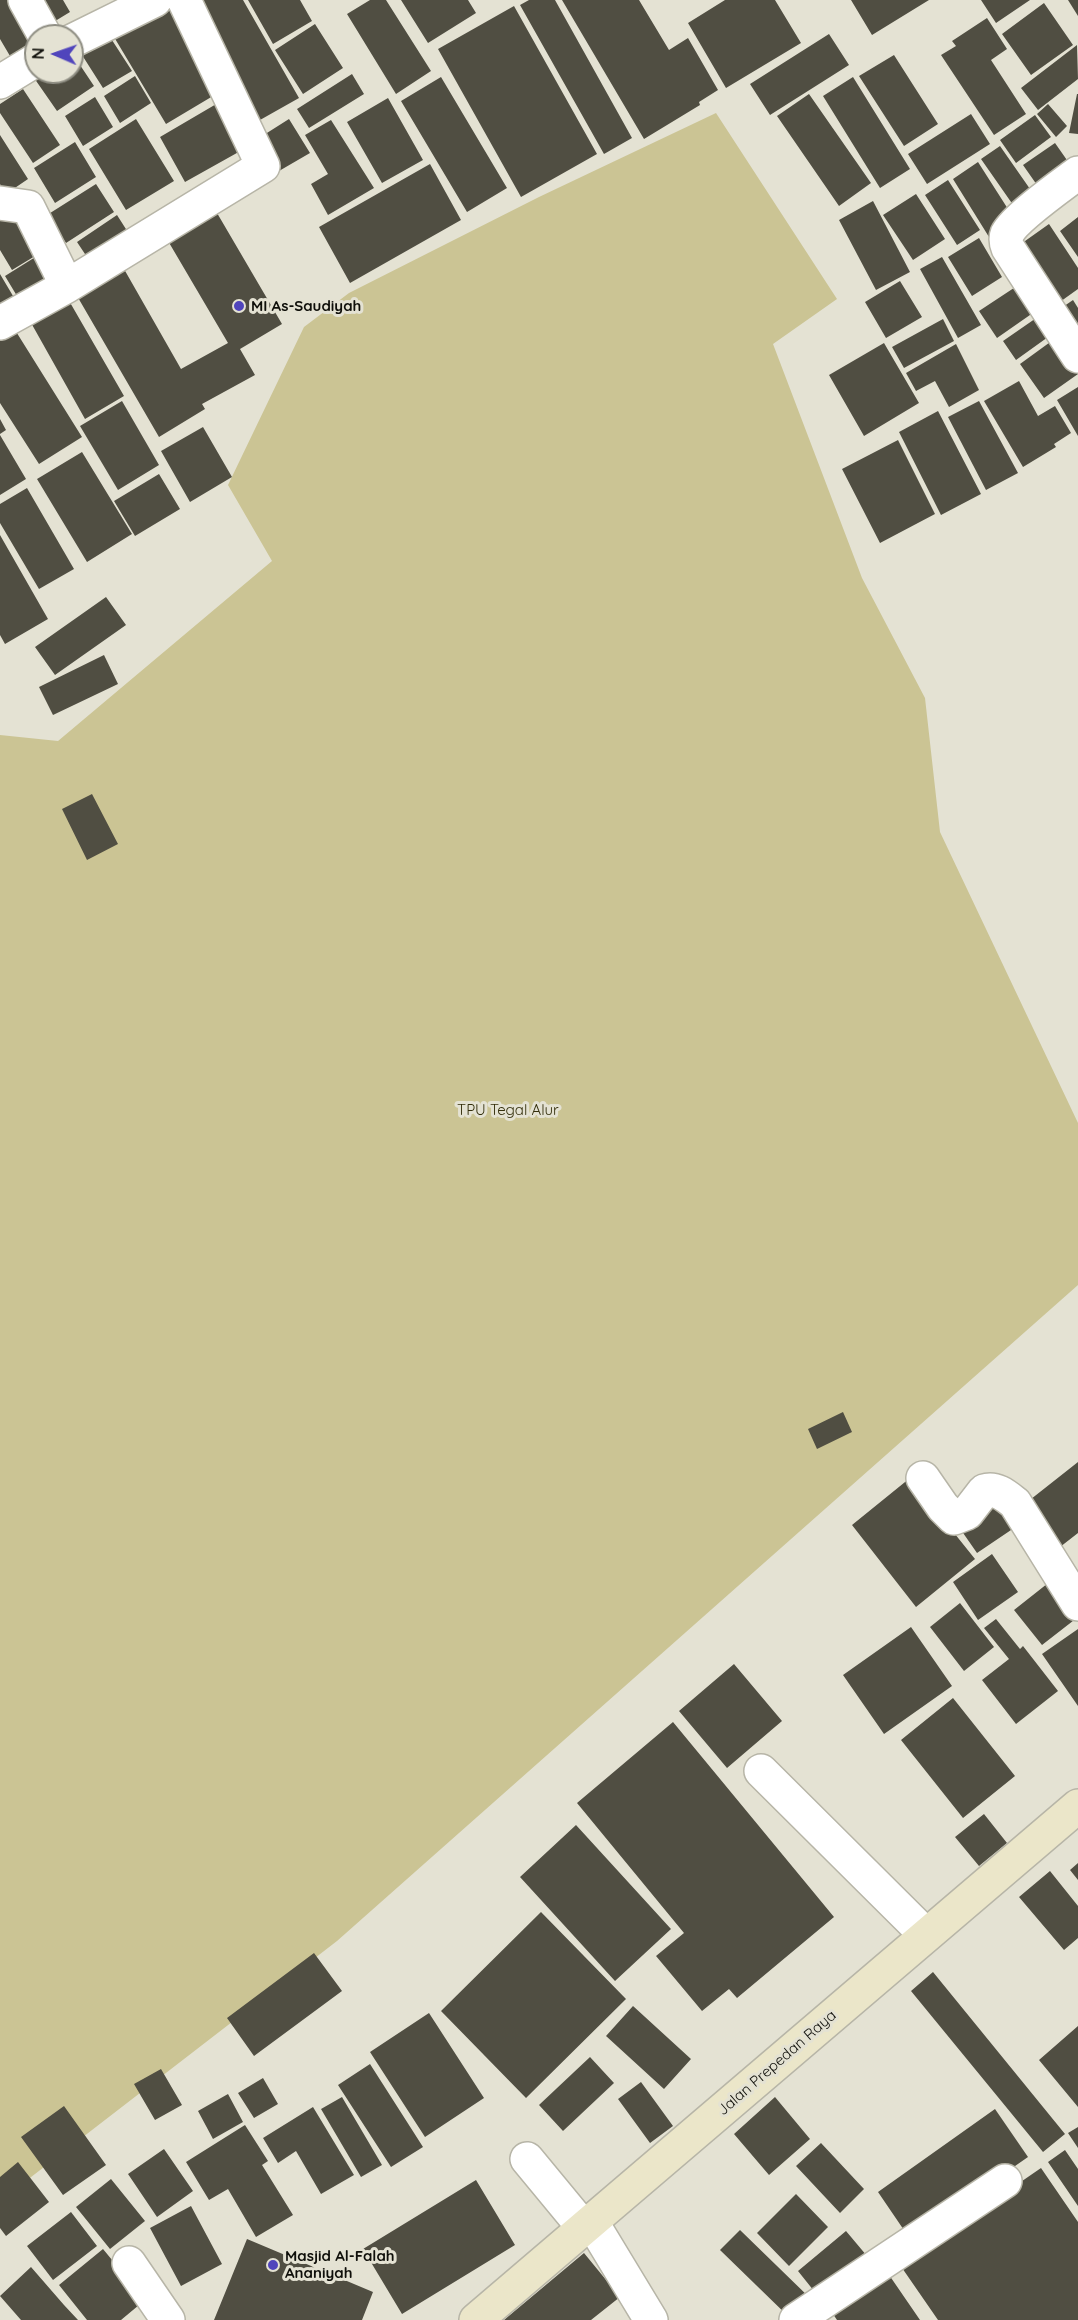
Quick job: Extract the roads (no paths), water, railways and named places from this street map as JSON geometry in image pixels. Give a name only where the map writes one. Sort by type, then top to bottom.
[{"type":"street","points":[[25,0],[38,24]]},
{"type":"street","points":[[84,35],[156,0]]},
{"type":"street","points":[[0,323],[67,286],[263,166],[184,0]]},
{"type":"street","points":[[0,82],[24,67]]},
{"type":"street","points":[[1078,173],[1042,200],[1012,227],[1005,241],[1078,356]]},
{"type":"street","points":[[0,203],[28,207],[67,286]]},
{"type":"street","points":[[923,1478],[943,1507],[954,1518],[967,1513],[984,1491],[993,1490],[1008,1497],[1015,1503],[1078,1604]]},
{"type":"street","points":[[761,1771],[926,1935]]},
{"type":"street","name":"Jalan Prepedan Raya","points":[[476,2320],[1078,1806]]},
{"type":"street","points":[[526,2159],[587,2224],[651,2320]]},
{"type":"street","points":[[796,2320],[1005,2181]]},
{"type":"street","points":[[129,2263],[168,2320]]},
{"type":"place","name":"MI As-Saudiyah","points":[[239,306]]},
{"type":"place","name":"Masjid Al-Falah Ananiyah","points":[[273,2265]]},
{"type":"park label","name":"TPU Tegal Alur","points":[[508,1110]]}]
